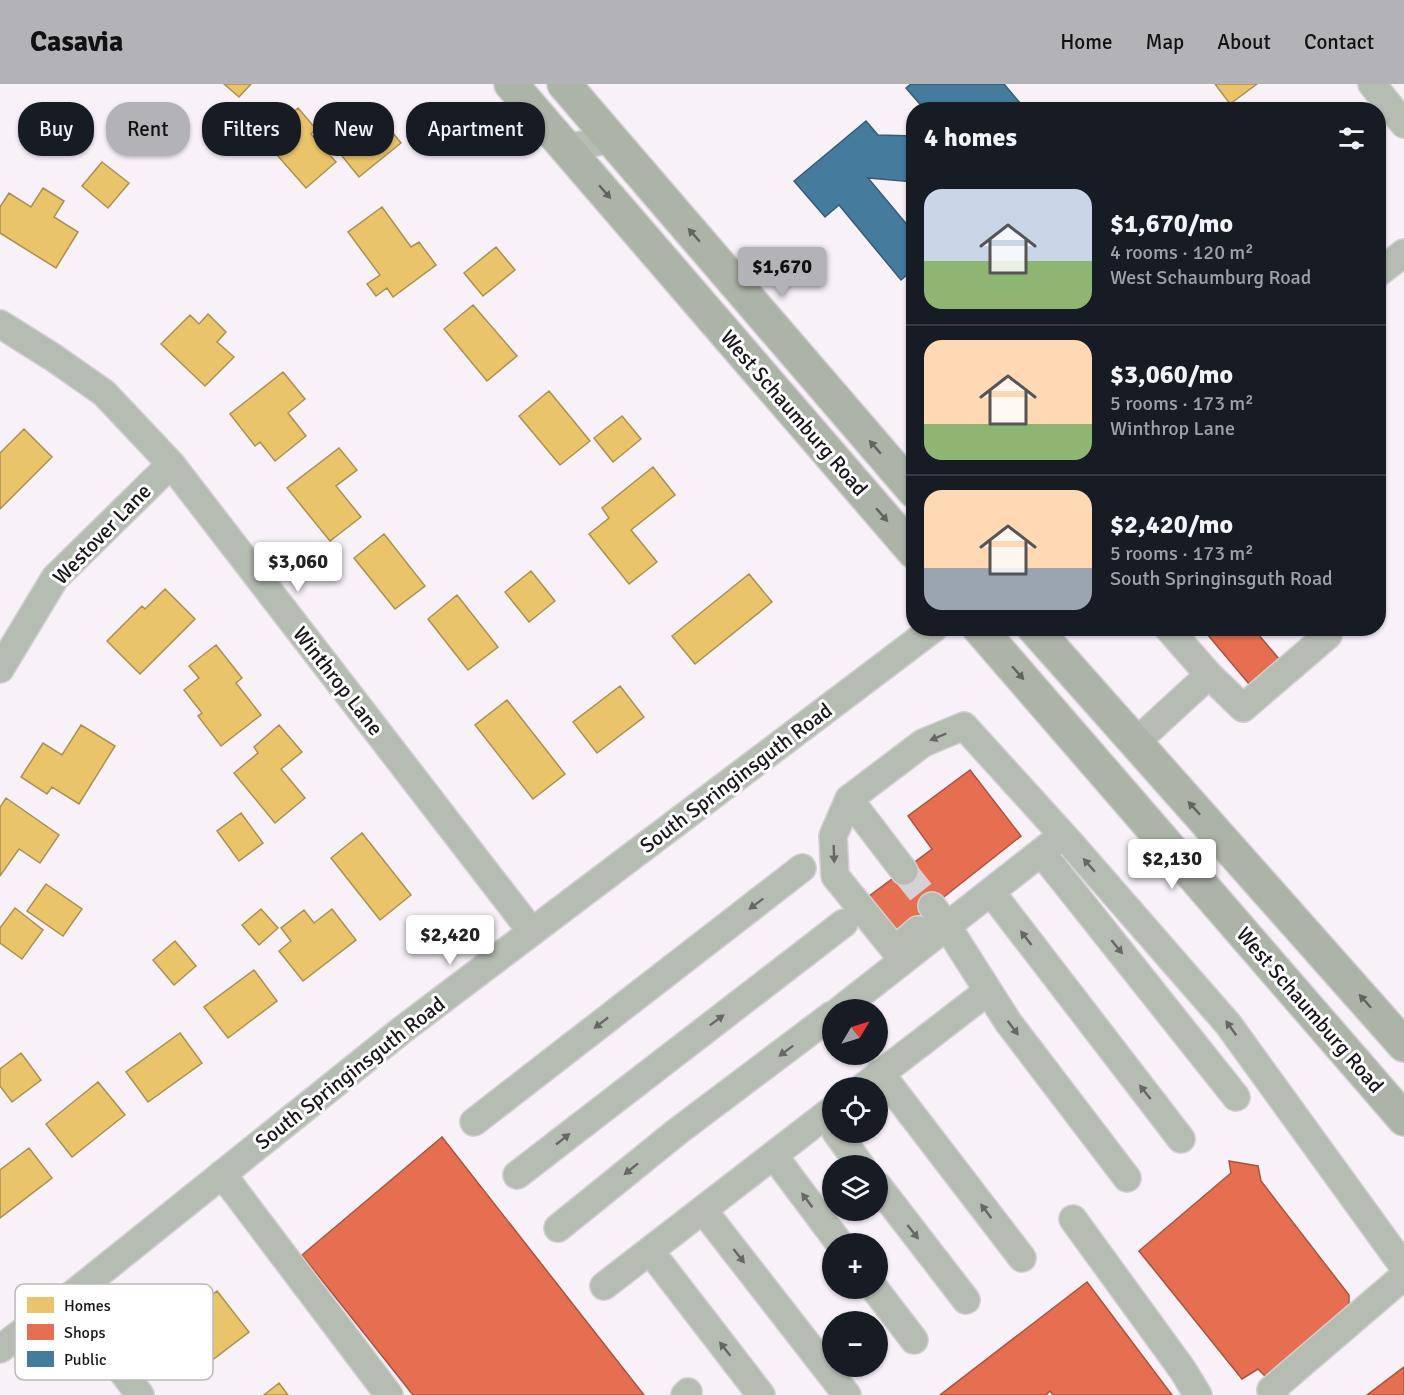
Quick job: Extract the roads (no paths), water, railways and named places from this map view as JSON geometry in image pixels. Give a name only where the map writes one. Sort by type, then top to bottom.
[{"type":"main road","name":"West Schaumburg Road","points":[[511,84],[906,543]]},
{"type":"main road","name":"West Schaumburg Road","points":[[564,84],[906,482]]},
{"type":"main road","name":"West Schaumburg Road","points":[[986,636],[1404,1119]]},
{"type":"main road","points":[[1041,636],[1404,1045]]},
{"type":"street","points":[[1372,84],[1404,124]]},
{"type":"street","points":[[567,148],[611,139]]},
{"type":"street","points":[[1386,267],[1404,252]]},
{"type":"street","name":"Winthrop Lane","points":[[0,324],[104,393],[171,464],[532,932]]},
{"type":"street","name":"Westover Lane","points":[[0,669],[56,578],[171,464]]},
{"type":"street","name":"South Springinsguth Road","points":[[85,1284],[402,1030],[923,636]]},
{"type":"street","points":[[1175,636],[1209,675],[1243,708],[1327,636]]},
{"type":"street","points":[[1136,742],[1209,675]]},
{"type":"street","points":[[1063,835],[991,892],[938,915],[895,950],[835,876],[833,836],[849,799],[923,743],[964,726],[1063,835],[1228,1024],[1404,1267]]},
{"type":"street","points":[[849,799],[904,871]]},
{"type":"street","points":[[1041,852],[1236,1097]]},
{"type":"street","points":[[474,1122],[802,868]]},
{"type":"street","points":[[991,892],[1181,1139]]},
{"type":"street","points":[[855,999],[885,976],[938,915]]},
{"type":"street","points":[[938,915],[1008,1022],[1127,1178]]},
{"type":"street","points":[[517,1175],[844,923]]},
{"type":"street","points":[[875,1077],[988,991]]},
{"type":"street","points":[[558,1228],[678,1131],[822,1023]]},
{"type":"street","points":[[888,1100],[1022,1258]]},
{"type":"street","points":[[604,1286],[774,1156],[822,1127]]},
{"type":"street","points":[[774,1156],[832,1233]]},
{"type":"street","points":[[222,1174],[389,1395]]},
{"type":"street","points":[[888,1199],[966,1300]]},
{"type":"street","points":[[703,1210],[847,1395]]},
{"type":"street","points":[[1073,1219],[1182,1369],[1198,1395]]},
{"type":"street","points":[[650,1251],[761,1395]]},
{"type":"street","points":[[1275,1395],[1271,1390],[1404,1276]]},
{"type":"street","points":[[882,1299],[914,1340]]},
{"type":"street","name":"South Springinsguth Road","points":[[0,1349],[15,1338]]},
{"type":"street","points":[[129,1380],[140,1395]]},
{"type":"tunnel","points":[[904,871],[932,906]]}]
